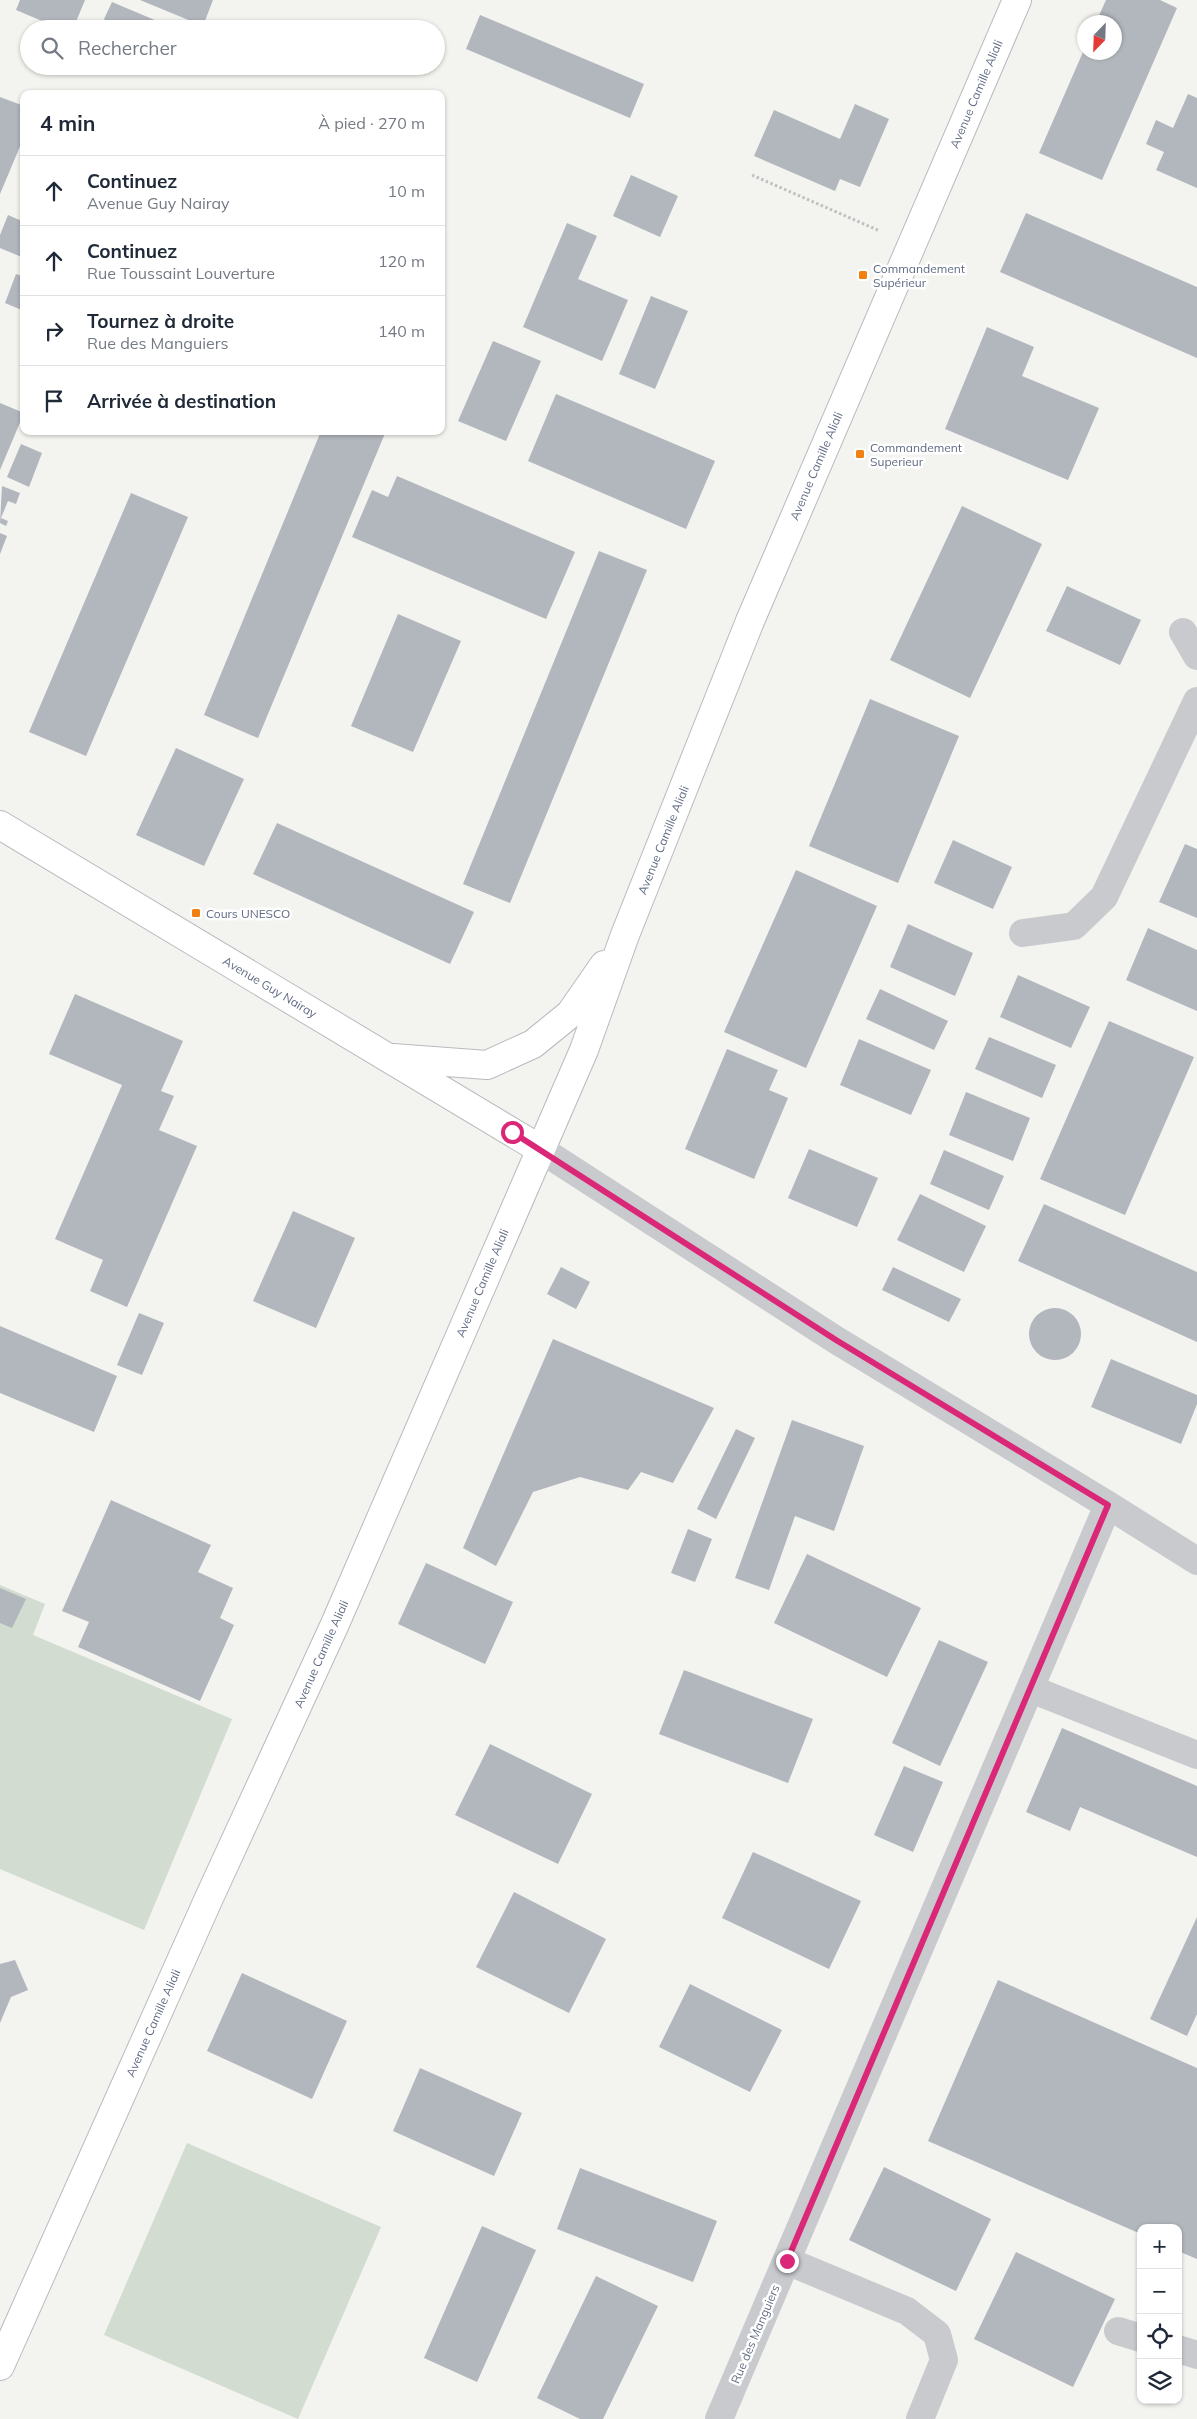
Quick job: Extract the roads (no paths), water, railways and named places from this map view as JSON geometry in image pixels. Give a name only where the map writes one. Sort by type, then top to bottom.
[{"type":"main road","name":"Avenue Camille Aliali","points":[[0,2366],[209,1898],[335,1624],[584,1050],[625,935],[750,622],[1017,0]]},
{"type":"main road","name":"Avenue Guy Nairay","points":[[0,824],[540,1149]]},
{"type":"main road","name":"Avenue Camille Aliali","points":[[389,1058],[487,1064],[532,1044],[570,1014],[625,935]]},
{"type":"street","points":[[1183,632],[1197,656]]},
{"type":"street","points":[[1023,933],[1074,926],[1104,897],[1197,701]]},
{"type":"street","points":[[540,1149],[836,1340],[1197,1561]]},
{"type":"street","name":"Rue des Manguiers","points":[[719,2419],[1108,1505]]},
{"type":"street","points":[[1031,1689],[1197,1755]]},
{"type":"street","points":[[787,2261],[907,2310],[938,2334],[944,2360],[920,2419]]},
{"type":"street","points":[[1182,2350],[1197,2355]]},
{"type":"place","name":"Commandement Supérieur","points":[[863,275]]},
{"type":"place","name":"Commandement Superieur","points":[[860,454]]},
{"type":"place","name":"Cours UNESCO","points":[[196,913]]}]
